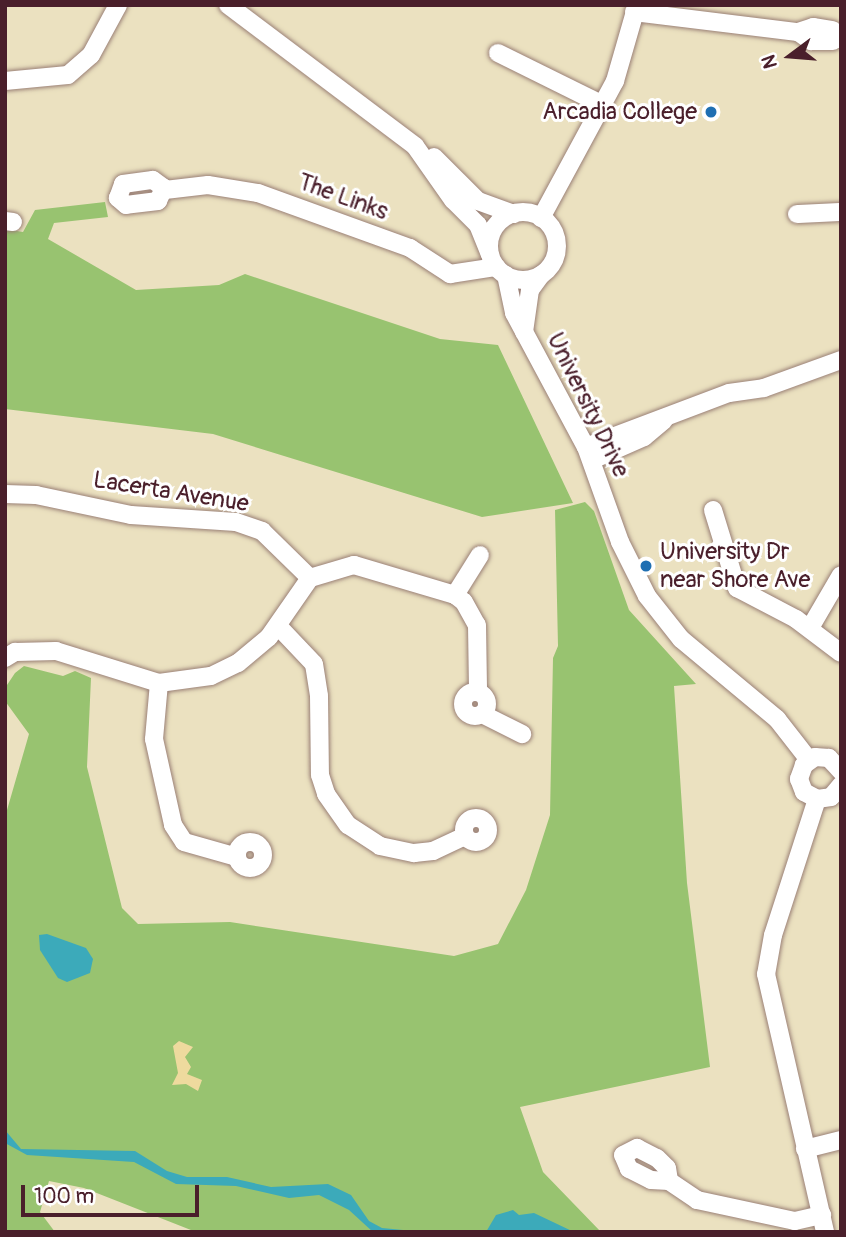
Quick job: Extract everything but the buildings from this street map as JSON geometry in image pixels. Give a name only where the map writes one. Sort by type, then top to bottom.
[{"type":"street","points":[[111,25],[118,5]]},
{"type":"street","points":[[5,81],[68,75],[91,55],[111,25],[132,5]]},
{"type":"street","name":"University Drive","points":[[228,5],[415,146],[453,200],[478,225],[497,265],[514,313],[589,454],[633,572],[663,618],[721,676],[777,719],[809,760]]},
{"type":"street","points":[[238,5],[400,124],[478,201],[514,214],[541,218],[555,235],[557,246],[550,268],[541,275],[523,281],[497,265],[497,225],[514,214]]},
{"type":"street","points":[[541,218],[615,81],[635,8],[797,32],[811,41],[837,35]]},
{"type":"street","points":[[498,53],[603,105]]},
{"type":"street","name":"The Links","points":[[165,190],[208,186],[258,193],[410,248],[450,274],[497,265]]},
{"type":"street","points":[[797,214],[841,212]]},
{"type":"street","name":"University Drive","points":[[524,332],[530,290],[541,275]]},
{"type":"street","points":[[589,454],[644,437],[664,420],[729,393],[764,388],[841,360]]},
{"type":"street","name":"Lacerta Avenue","points":[[5,494],[46,496],[131,514],[236,522],[261,531],[310,578]]},
{"type":"street","points":[[713,510],[737,588],[810,628],[841,653]]},
{"type":"street","points":[[455,596],[480,555]]},
{"type":"street","points":[[5,658],[15,652],[56,651],[159,683],[224,671],[256,650],[278,626],[310,578],[354,565],[455,596],[471,609],[477,625],[478,692],[467,695],[463,705],[470,715],[482,714],[522,734]]},
{"type":"street","points":[[810,628],[841,575]]},
{"type":"street","points":[[278,626],[314,664],[319,696],[320,775],[326,794],[348,825],[380,846],[414,853],[433,851],[465,836]]},
{"type":"street","points":[[159,683],[155,739],[173,825],[184,842],[237,857]]},
{"type":"street","points":[[841,771],[829,758],[809,760],[799,779],[804,792],[817,799],[831,797],[841,786]]},
{"type":"street","points":[[668,1181],[689,1198],[795,1221],[824,1223],[766,974],[773,935],[817,799]]},
{"type":"street","points":[[805,1149],[841,1140]]},
{"type":"green space","points":[[105,202],[108,217],[54,223],[48,239],[136,290],[219,285],[245,274],[440,339],[498,345],[573,503],[482,517],[213,434],[5,409],[5,229],[23,232],[35,210]]},
{"type":"green space","points":[[585,502],[594,511],[629,610],[696,684],[674,686],[687,883],[710,1067],[520,1107],[543,1172],[601,1232],[196,1232],[84,1188],[49,1181],[40,1212],[55,1232],[5,1232],[5,817],[29,734],[5,701],[5,688],[15,673],[24,666],[63,676],[75,671],[91,678],[87,767],[122,908],[138,924],[230,922],[454,956],[498,944],[526,890],[550,815],[553,658],[558,646],[555,510]]},
{"type":"sand","points":[[179,1041],[193,1047],[185,1057],[191,1067],[187,1074],[202,1080],[198,1091],[186,1084],[172,1085],[178,1073],[173,1046]]},
{"type":"water","points":[[47,934],[86,948],[93,959],[90,973],[67,982],[58,978],[40,950],[39,935]]},
{"type":"water","points":[[5,1130],[21,1149],[135,1151],[167,1171],[187,1177],[227,1177],[271,1187],[328,1184],[351,1195],[369,1221],[382,1228],[424,1232],[373,1232],[349,1210],[319,1195],[289,1198],[236,1186],[176,1184],[134,1162],[27,1155],[5,1143]]},
{"type":"water","points":[[513,1210],[519,1215],[534,1213],[574,1232],[486,1232],[496,1215]]},
{"type":"place","name":"Arcadia College","points":[[711,112]]},
{"type":"place","name":"University Dr near Shore Ave","points":[[646,566]]}]
